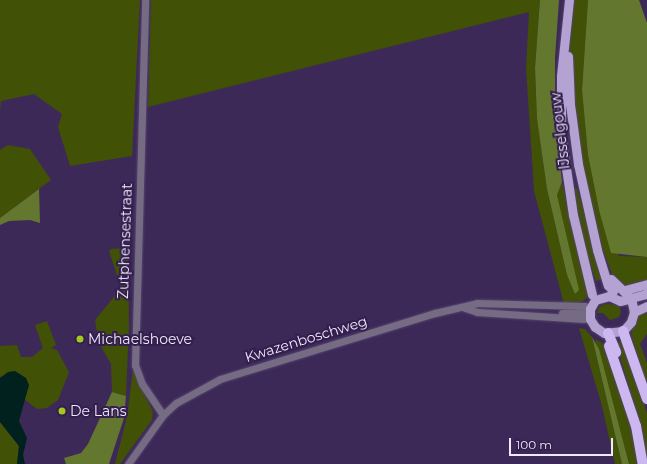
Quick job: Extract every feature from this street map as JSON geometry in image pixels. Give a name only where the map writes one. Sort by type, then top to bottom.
[{"type":"highway","points":[[624,328],[647,399]]},
{"type":"highway","points":[[608,334],[621,365],[620,371]]},
{"type":"highway","points":[[609,346],[620,371],[636,426],[643,464]]},
{"type":"main road","name":"IJsselgouw","points":[[569,0],[561,76],[561,126],[569,191],[579,238],[595,296]]},
{"type":"main road","name":"IJsselgouw","points":[[567,13],[568,75],[573,135],[596,243],[613,287]]},
{"type":"main road","points":[[595,296],[609,296],[620,301],[647,284]]},
{"type":"main road","points":[[586,316],[595,296],[613,287],[627,296],[634,312]]},
{"type":"main road","points":[[627,296],[647,288]]},
{"type":"main road","points":[[627,296],[647,293]]},
{"type":"main road","points":[[624,328],[629,311],[627,296]]},
{"type":"main road","points":[[586,316],[595,327],[608,334],[624,328],[634,312],[647,306]]},
{"type":"main road","points":[[586,316],[606,328],[624,328]]},
{"type":"main road","points":[[586,316],[609,346]]},
{"type":"street","name":"Zutphensestraat","points":[[145,0],[135,365],[142,384],[163,415]]},
{"type":"street","name":"Kwazenboschweg","points":[[163,415],[176,403],[220,379],[435,313],[465,308],[477,303],[586,316]]},
{"type":"street","name":"Kwazenboschweg","points":[[465,308],[477,312],[544,316],[586,316]]},
{"type":"street","points":[[128,464],[163,415]]},
{"type":"green space","points":[[0,0],[140,0],[132,156],[70,166],[58,127],[62,114],[34,94],[1,101],[0,112]]},
{"type":"green space","points":[[151,0],[540,0],[535,68],[537,119],[547,189],[567,275],[575,293],[557,195],[562,182],[588,295],[587,298],[581,302],[564,304],[534,191],[526,68],[529,12],[148,107]]},
{"type":"green space","points":[[540,0],[559,0],[555,58],[555,117],[562,182],[557,195],[579,290],[575,294],[567,275],[547,189],[537,119],[535,68]]},
{"type":"green space","points":[[572,0],[588,0],[582,90],[588,155],[599,210],[619,256],[647,257],[647,282],[625,286],[613,277],[593,223],[582,183],[569,58]]},
{"type":"green space","points":[[588,0],[639,0],[647,23],[647,257],[611,253],[599,210],[588,155],[582,90]]},
{"type":"green space","points":[[8,145],[30,149],[51,180],[0,218],[0,150]]},
{"type":"green space","points":[[577,188],[603,279],[596,281],[585,249],[572,189]]},
{"type":"green space","points":[[39,189],[40,223],[30,220],[9,221],[0,225],[0,218]]},
{"type":"green space","points":[[128,248],[129,326],[126,396],[112,392],[111,364],[99,343],[95,320],[114,297],[120,284],[109,251],[111,249]]},
{"type":"green space","points":[[606,304],[619,305],[621,312],[619,317],[610,320],[603,313],[597,313],[599,307]]},
{"type":"green space","points":[[647,308],[647,334],[640,344],[647,363],[647,387],[631,334],[637,315]]},
{"type":"green space","points":[[47,321],[56,345],[51,348],[57,350],[69,372],[58,400],[47,408],[37,409],[24,399],[29,385],[1,376],[0,378],[0,346],[17,345],[21,357],[32,357],[43,348],[35,325]]},
{"type":"green space","points":[[579,328],[585,329],[592,337],[622,464],[615,464],[602,406]]},
{"type":"green space","points":[[592,337],[599,349],[629,464],[622,464]]},
{"type":"green space","points":[[595,339],[606,345],[632,427],[639,464],[629,464]]},
{"type":"green space","points":[[623,340],[647,413],[647,461],[639,420],[616,343]]},
{"type":"green space","points":[[133,369],[153,412],[152,420],[120,464],[115,464],[127,417]]},
{"type":"green space","points":[[112,392],[126,396],[124,418],[109,464],[66,464],[64,458],[81,453],[88,444]]},
{"type":"green space","points":[[0,422],[19,446],[17,464],[0,464]]},
{"type":"shaded area","points":[[15,371],[26,378],[29,385],[19,421],[27,438],[23,455],[25,464],[17,464],[19,446],[0,422],[0,378],[8,372]]},
{"type":"place","name":"Michaelshoeve","points":[[80,339]]},
{"type":"place","name":"De Lans","points":[[62,411]]}]
